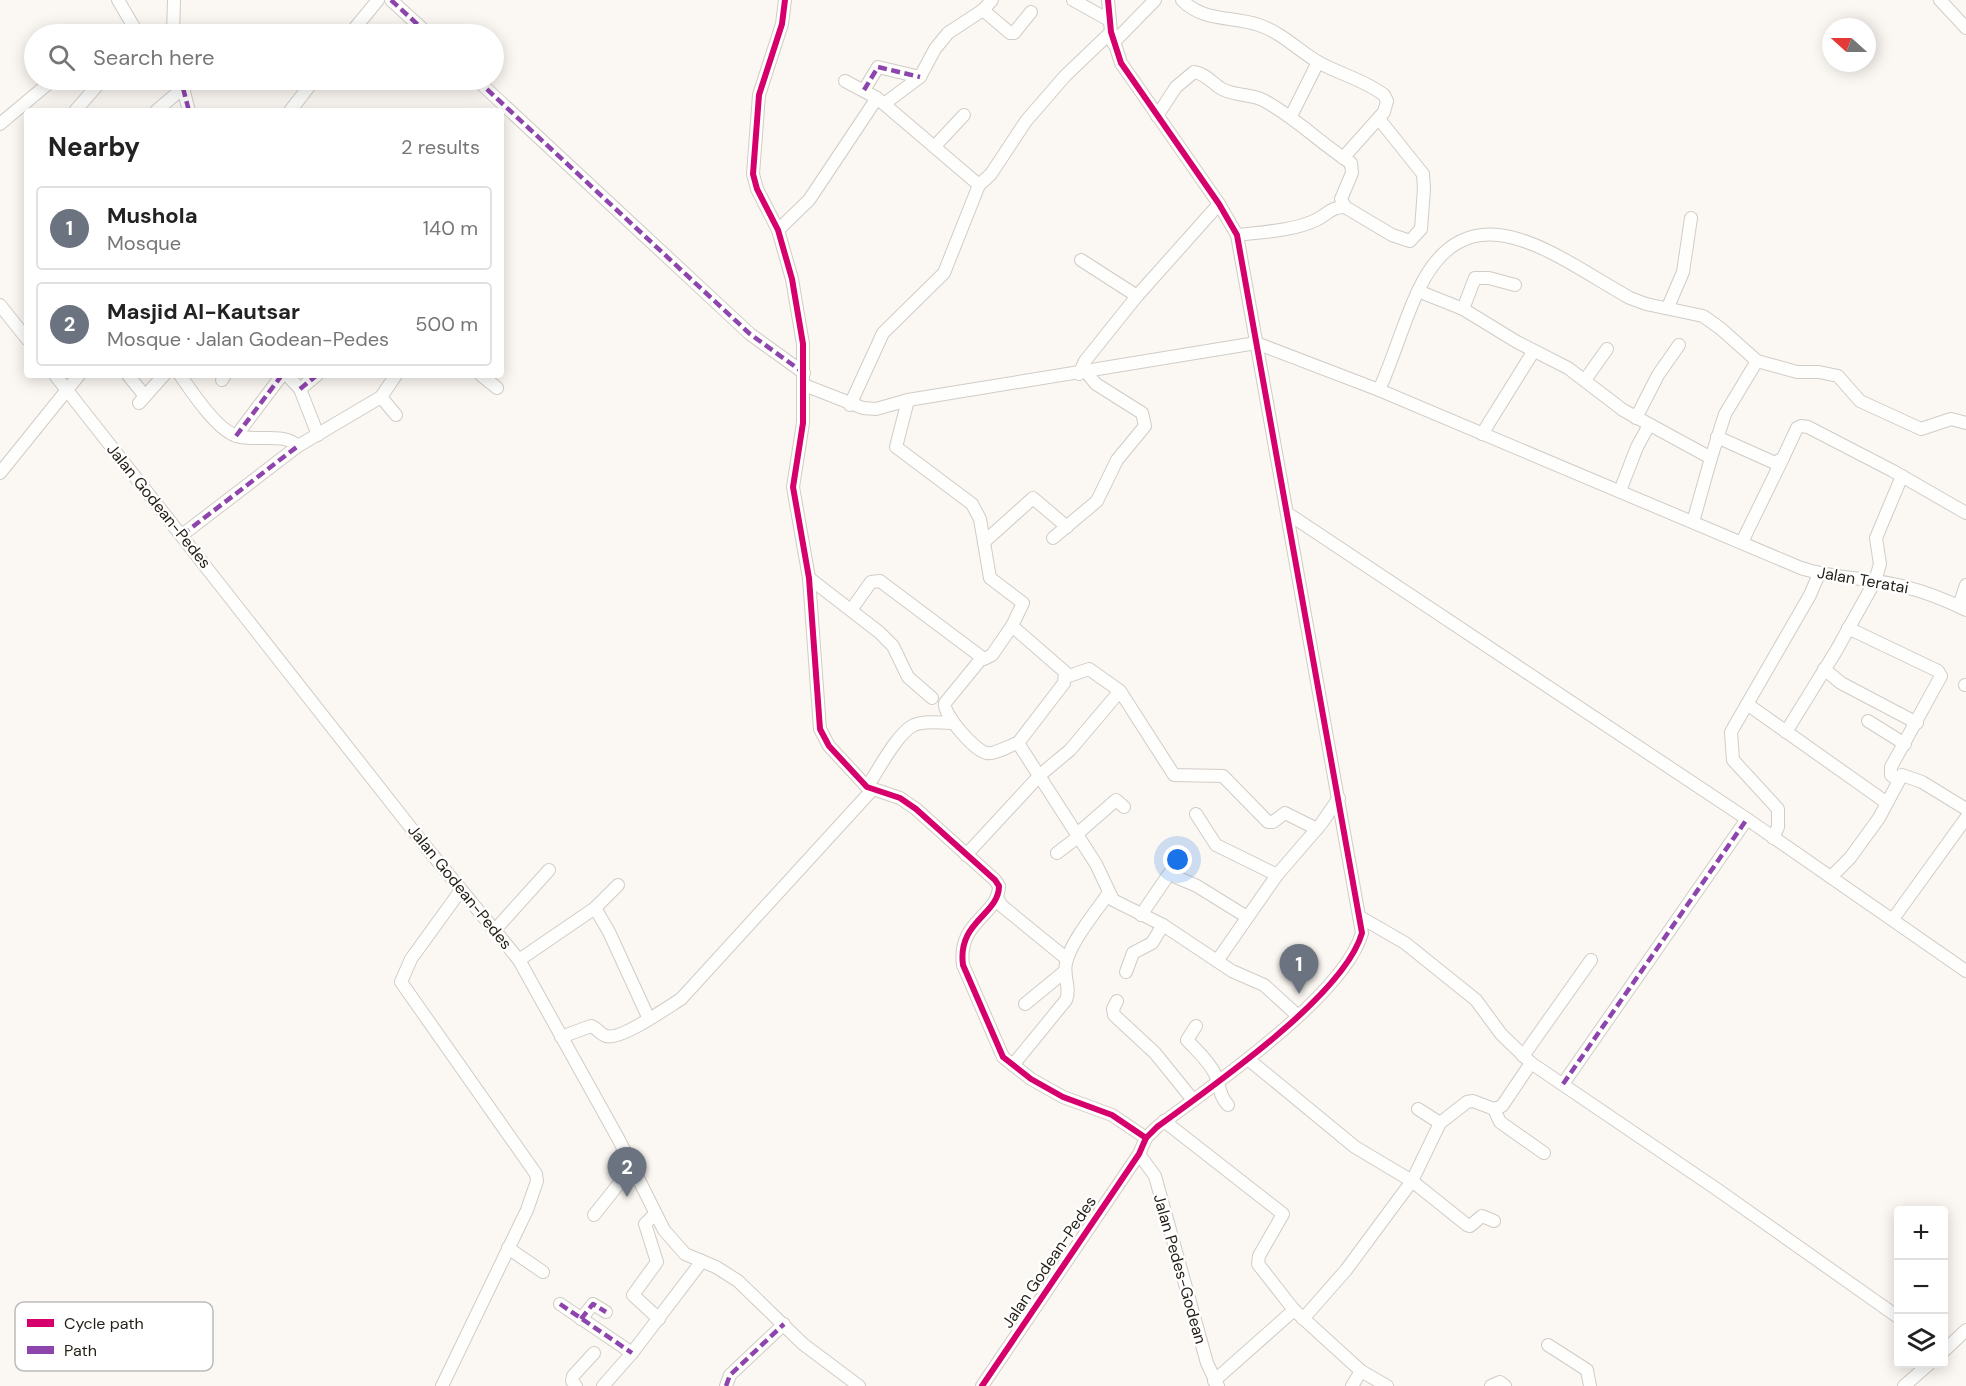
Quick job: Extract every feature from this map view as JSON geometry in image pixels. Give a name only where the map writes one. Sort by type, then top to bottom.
[{"type":"street","points":[[118,0],[132,24]]},
{"type":"street","points":[[173,24],[174,0]]},
{"type":"street","points":[[358,24],[378,0]]},
{"type":"street","points":[[391,0],[417,24]]},
{"type":"street","points":[[786,0],[782,24],[759,95],[753,160],[757,189],[778,230],[792,279],[803,344],[803,423],[793,488],[809,578],[820,729],[829,746],[870,788],[900,798],[995,880],[999,886],[997,898],[965,935],[961,950],[963,965],[997,1046],[1013,1065],[1063,1097],[1112,1115],[1146,1138],[1164,1121],[1248,1059],[1297,1016],[1335,979],[1351,959],[1362,933],[1237,235],[1219,204],[1126,70],[1111,32],[1108,0]]},
{"type":"street","points":[[778,230],[809,200],[881,101],[920,77],[935,49],[948,33],[983,10],[992,0]]},
{"type":"street","points":[[1072,0],[1111,32]]},
{"type":"street","points":[[850,405],[883,333],[944,273],[979,185],[991,174],[1026,121],[1065,76],[1111,32],[1155,0]]},
{"type":"street","points":[[1182,0],[1192,10],[1203,14],[1257,24],[1273,30],[1318,62],[1384,94],[1387,104],[1378,118],[1343,158]]},
{"type":"street","points":[[1940,0],[1966,28]]},
{"type":"street","points":[[983,10],[1010,33],[1014,33],[1031,12]]},
{"type":"street","points":[[1291,116],[1318,62]]},
{"type":"street","points":[[864,90],[878,67],[920,77]]},
{"type":"street","points":[[1157,116],[1176,87],[1194,72],[1200,73],[1223,89],[1260,98],[1291,116],[1304,130],[1351,163],[1353,168],[1341,199],[1345,207]]},
{"type":"street","points":[[845,81],[881,101],[979,185]]},
{"type":"street","points":[[0,124],[41,90]]},
{"type":"street","points":[[78,108],[93,90]]},
{"type":"street","points":[[159,108],[175,90]]},
{"type":"street","points":[[183,90],[188,108]]},
{"type":"street","points":[[292,108],[306,90]]},
{"type":"street","points":[[488,90],[750,334],[804,379],[850,405],[876,409],[908,400],[1256,343]]},
{"type":"street","points":[[935,146],[964,115]]},
{"type":"street","points":[[1237,235],[1285,229],[1316,220],[1334,207],[1345,207],[1406,241],[1414,239],[1421,229],[1423,174],[1378,118]]},
{"type":"street","points":[[1082,373],[1084,361],[1137,296],[1219,204]]},
{"type":"street","points":[[1668,307],[1683,272],[1691,218]]},
{"type":"street","points":[[1379,390],[1396,353],[1418,291],[1432,267],[1459,241],[1481,234],[1500,233],[1532,243],[1630,298],[1646,304],[1703,316],[1720,327],[1757,361],[1797,372],[1825,372],[1838,376],[1860,401],[1921,429],[1951,419],[1966,423]]},
{"type":"street","points":[[1081,260],[1137,296]]},
{"type":"street","points":[[1463,309],[1475,278],[1489,278],[1515,285]]},
{"type":"street","points":[[1418,291],[1463,309],[1533,352],[1568,368],[1600,394],[1636,417],[1711,458]]},
{"type":"street","points":[[0,305],[24,335]]},
{"type":"street","name":"Jalan Teratai","points":[[1256,343],[1379,390],[1819,574],[1875,581],[1926,592],[1963,608]]},
{"type":"street","points":[[1636,417],[1658,375],[1679,345]]},
{"type":"street","points":[[1585,380],[1607,349]]},
{"type":"street","points":[[1482,434],[1533,352]]},
{"type":"street","points":[[1693,522],[1725,414],[1757,361]]},
{"type":"street","points":[[1053,538],[1097,501],[1117,460],[1146,421],[1142,413],[1095,384],[1082,373]]},
{"type":"street","name":"Jalan Godean-Pedes","points":[[57,378],[461,890],[519,960],[633,1166],[655,1214],[675,1243],[685,1254],[731,1276],[825,1363],[860,1386]]},
{"type":"street","points":[[0,473],[77,378]]},
{"type":"street","points":[[130,378],[142,399],[161,378]]},
{"type":"street","points":[[182,378],[225,430],[236,436],[281,439],[298,446]]},
{"type":"street","points":[[236,436],[280,378]]},
{"type":"street","points":[[290,378],[300,389],[318,435]]},
{"type":"street","points":[[300,389],[313,378]]},
{"type":"street","points":[[182,535],[298,446],[381,397],[394,378]]},
{"type":"street","points":[[485,378],[497,388]]},
{"type":"street","points":[[381,397],[396,416]]},
{"type":"street","points":[[850,610],[871,582],[880,581],[981,658],[987,659],[1012,626],[1023,603],[990,578],[980,519],[972,504],[896,447],[908,400]]},
{"type":"street","points":[[1620,491],[1637,447],[1649,425]]},
{"type":"street","points":[[1742,542],[1797,428],[1802,426],[1848,446],[1966,513]]},
{"type":"street","points":[[1717,437],[1768,461],[1775,463],[1783,458]]},
{"type":"street","points":[[1786,732],[1875,581],[1880,564],[1876,538],[1902,476]]},
{"type":"street","points":[[984,542],[1033,498],[1067,527]]},
{"type":"street","points":[[1287,513],[1747,819],[1966,971]]},
{"type":"street","points":[[1773,838],[1778,827],[1778,809],[1733,760],[1730,747],[1731,732],[1810,595],[1819,574]]},
{"type":"street","points":[[809,578],[893,646],[908,676],[932,698]]},
{"type":"street","points":[[1963,608],[1966,585]]},
{"type":"street","points":[[1012,626],[1047,655],[1065,672],[1066,677]]},
{"type":"street","points":[[1848,628],[1940,674],[1940,680],[1890,772],[1898,780]]},
{"type":"street","points":[[981,658],[945,704],[945,712],[953,723],[984,752],[991,753],[1018,743],[1066,677],[1089,669],[1120,692],[1174,775],[1223,776],[1268,822],[1273,822],[1285,813],[1317,829]]},
{"type":"street","points":[[1824,669],[1841,682],[1917,723]]},
{"type":"street","points":[[966,855],[1040,775],[1070,750],[1120,692]]},
{"type":"street","points":[[1747,704],[1887,803]]},
{"type":"street","points":[[1868,721],[1905,744]]},
{"type":"street","points":[[561,1037],[591,1026],[604,1036],[613,1037],[649,1019],[681,999],[870,788],[899,739],[910,727],[926,722],[953,723]]},
{"type":"street","points":[[1018,743],[1096,864],[1108,894],[1141,915],[1163,925],[1232,971],[1264,985],[1297,1016]]},
{"type":"street","points":[[1831,877],[1862,842],[1902,775],[1911,777],[1966,809]]},
{"type":"street","points":[[1217,961],[1277,875],[1317,829],[1339,798]]},
{"type":"street","points":[[1057,853],[1116,800],[1124,807]]},
{"type":"street","points":[[1196,814],[1216,845],[1277,875]]},
{"type":"street","points":[[1893,919],[1966,818]]},
{"type":"street","points":[[1563,1084],[1747,819]]},
{"type":"street","points":[[495,930],[549,870]]},
{"type":"street","points":[[1141,915],[1169,874],[1197,886],[1247,917]]},
{"type":"street","points":[[519,960],[595,908],[618,885]]},
{"type":"street","points":[[442,1386],[527,1210],[537,1181],[536,1174],[401,982],[411,959],[461,890]]},
{"type":"street","points":[[1013,1065],[1066,1000],[1068,990],[1064,972],[1067,959],[1108,894]]},
{"type":"street","points":[[997,898],[1002,906],[1067,959]]},
{"type":"street","points":[[595,908],[609,932],[649,1019]]},
{"type":"street","points":[[1360,917],[1423,956],[1476,1000],[1501,1034],[1527,1059],[1895,1314]]},
{"type":"street","points":[[1126,972],[1133,953],[1152,944],[1163,925]]},
{"type":"street","points":[[1216,1384],[1299,1314],[1346,1270],[1412,1181],[1440,1123],[1467,1102],[1473,1101],[1494,1109],[1502,1106],[1527,1059],[1591,960]]},
{"type":"street","points":[[1025,1004],[1064,972]]},
{"type":"street","points":[[1117,1001],[1113,1009],[1114,1015],[1155,1053],[1193,1100]]},
{"type":"street","points":[[1196,1026],[1186,1040],[1204,1058],[1218,1083],[1221,1098],[1228,1105]]},
{"type":"street","points":[[1248,1059],[1355,1147],[1412,1181],[1467,1225],[1470,1226],[1482,1216],[1494,1221]]},
{"type":"street","points":[[1418,1109],[1440,1123]]},
{"type":"street","points":[[1494,1109],[1500,1122],[1544,1153]]},
{"type":"street","points":[[1164,1121],[1277,1207],[1283,1215],[1259,1256],[1258,1264],[1299,1314],[1361,1371],[1387,1386]]},
{"type":"street","name":"Jalan Godean-Pedes","points":[[982,1386],[1139,1154],[1146,1138]]},
{"type":"street","name":"Jalan Pedes-Godean","points":[[1139,1154],[1155,1176],[1216,1384]]},
{"type":"street","points":[[594,1215],[633,1166]]},
{"type":"street","points":[[655,1214],[645,1224],[657,1262],[633,1295],[659,1319]]},
{"type":"street","points":[[508,1248],[543,1272]]},
{"type":"street","points":[[603,1386],[633,1353],[702,1261]]},
{"type":"street","points":[[560,1304],[633,1353]]},
{"type":"street","points":[[581,1319],[593,1304],[606,1312]]},
{"type":"street","points":[[726,1386],[730,1375],[784,1324]]},
{"type":"street","points":[[1948,1346],[1966,1330]]},
{"type":"street","points":[[1548,1345],[1587,1370],[1590,1386]]},
{"type":"street","points":[[572,1384],[573,1376],[594,1353]]},
{"type":"street","points":[[1904,1386],[1924,1368]]},
{"type":"street","points":[[1352,1386],[1361,1371]]},
{"type":"street","points":[[1491,1386],[1500,1382],[1505,1386]]},
{"type":"marked path","points":[[391,0],[417,24]]},
{"type":"marked path","points":[[864,90],[878,67],[920,77]]},
{"type":"marked path","points":[[184,90],[188,108]]},
{"type":"marked path","points":[[488,90],[750,334],[804,373]]},
{"type":"marked path","points":[[236,436],[280,378]]},
{"type":"marked path","points":[[300,389],[313,378]]},
{"type":"marked path","points":[[182,535],[298,446]]},
{"type":"marked path","points":[[1563,1084],[1747,819]]},
{"type":"marked path","points":[[560,1304],[632,1353]]},
{"type":"marked path","points":[[581,1319],[593,1304],[606,1312]]},
{"type":"marked path","points":[[726,1386],[730,1375],[784,1324]]},
{"type":"cycle path","points":[[785,0],[782,24],[759,95],[753,174],[757,189],[778,230],[792,279],[803,344],[803,423],[793,487],[809,578],[820,729],[829,746],[867,787],[900,798],[916,809],[999,886],[993,904],[966,938],[963,965],[1003,1057],[1031,1079],[1063,1097],[1112,1115],[1146,1138]]},
{"type":"cycle path","points":[[982,1386],[1139,1154],[1146,1138],[1157,1127],[1241,1065],[1303,1012],[1330,984],[1350,958],[1362,933],[1237,235],[1219,204],[1121,63],[1111,32],[1108,0]]},
{"type":"place","name":"Mushola","points":[[1299,994]]},
{"type":"place","name":"Masjid Al-Kautsar","points":[[627,1197]]}]
